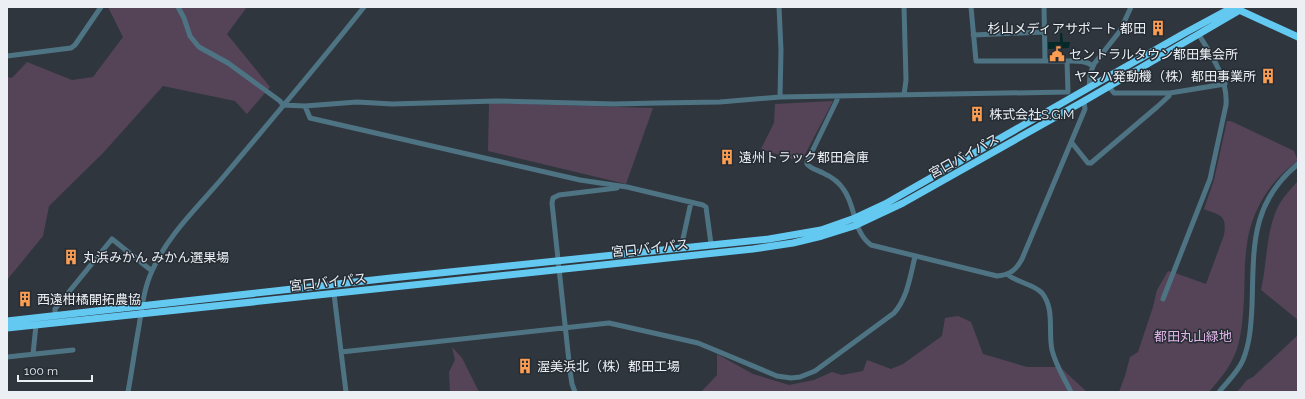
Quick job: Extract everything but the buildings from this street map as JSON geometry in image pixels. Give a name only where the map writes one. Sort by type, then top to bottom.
[{"type":"highway","name":"宮口バイパス","points":[[7,328],[560,270],[793,243],[822,236],[903,203],[1084,102],[1199,35],[1237,8]]},
{"type":"highway","name":"宮口バイパス","points":[[7,321],[711,244],[765,240],[821,230],[856,221],[1182,34],[1237,8]]},
{"type":"highway","points":[[1237,8],[1298,37]]},
{"type":"street","points":[[7,56],[71,48],[75,45],[101,7]]},
{"type":"street","points":[[178,7],[184,18],[190,36],[199,47],[228,63],[280,100],[283,105]]},
{"type":"street","points":[[128,392],[144,294],[152,271],[161,253],[179,228],[299,88],[364,7]]},
{"type":"street","points":[[779,7],[781,50],[780,97]]},
{"type":"street","points":[[904,7],[906,80],[904,95]]},
{"type":"street","points":[[971,7],[976,61],[1081,61],[1090,63],[1093,66]]},
{"type":"street","points":[[1044,7],[1045,61]]},
{"type":"street","points":[[1089,88],[1090,74],[1093,66],[1120,31],[1130,7]]},
{"type":"street","points":[[973,35],[1044,32]]},
{"type":"street","points":[[1163,299],[1210,179],[1226,105],[1227,95],[1225,84],[1199,35]]},
{"type":"street","points":[[283,105],[305,106],[357,102],[392,104],[496,100],[614,104],[720,102],[780,97],[1068,92],[1067,61]]},
{"type":"street","points":[[1109,87],[1114,93],[1170,93],[1225,84]]},
{"type":"street","points":[[1072,143],[1088,163],[1091,163],[1157,107],[1169,96],[1170,93]]},
{"type":"street","points":[[837,96],[837,100],[807,164],[810,167],[831,176],[840,184],[847,195],[856,221],[865,240],[871,245],[994,276],[1007,274],[1016,268],[1022,259],[1072,143],[1085,109],[1084,102]]},
{"type":"street","points":[[305,106],[310,118],[580,180],[625,187],[702,205],[706,208],[711,244]]},
{"type":"street","points":[[1219,392],[1242,362],[1249,338],[1254,249],[1256,231],[1260,219],[1270,195],[1288,173],[1298,164]]},
{"type":"street","points":[[575,392],[571,377],[565,328],[552,203],[553,198],[559,195],[625,187]]},
{"type":"street","points":[[681,248],[690,202]]},
{"type":"street","points":[[55,316],[55,309],[112,239],[152,271]]},
{"type":"street","points":[[341,352],[609,323],[698,343],[776,376],[791,378],[800,377],[815,371],[899,308],[907,291],[915,257]]},
{"type":"street","points":[[1007,274],[1017,281],[1041,292],[1046,300],[1049,311],[1052,351],[1058,368],[1071,392]]},
{"type":"street","points":[[334,294],[346,392]]},
{"type":"street","points":[[33,354],[36,325]]},
{"type":"street","points":[[7,357],[73,350]]},
{"type":"green space","points":[[108,7],[247,7],[227,34],[270,87],[247,114],[235,101],[163,86],[103,153],[49,206],[43,236],[7,280],[7,77],[12,78],[27,62],[72,80],[93,77],[123,37]]},
{"type":"green space","points":[[833,101],[801,162],[761,149],[774,123],[775,104]]},
{"type":"green space","points":[[489,103],[653,108],[626,184],[488,151]]},
{"type":"green space","name":"都田丸山緑地","points":[[1227,121],[1235,123],[1294,151],[1298,161],[1288,168],[1271,186],[1258,208],[1249,232],[1245,264],[1244,304],[1239,343],[1235,355],[1218,382],[1209,392],[1119,392],[1130,357],[1138,352],[1157,290],[1168,271],[1206,284],[1224,235],[1225,228],[1225,223],[1222,217],[1204,209],[1214,180]]},
{"type":"green space","points":[[1298,181],[1298,320],[1261,290],[1268,240],[1276,211],[1280,203]]},
{"type":"green space","points":[[958,316],[971,322],[983,354],[1027,367],[1060,367],[1087,392],[701,392],[717,375],[717,354],[753,374],[789,385],[814,380],[832,372],[842,375],[863,371],[867,360],[891,369],[903,364],[942,336],[945,318]]},
{"type":"green space","points":[[1298,335],[1298,392],[1237,392],[1247,380],[1253,377]]},
{"type":"green space","points":[[452,347],[462,358],[479,392],[450,392],[449,372],[455,360]]},
{"type":"shaded area","points":[[1060,33],[1062,33],[1063,42],[1070,42],[1069,48],[1048,49],[1048,42],[1060,42]]},
{"type":"place","name":"杉山メディアサポート 都田","points":[[1158,28]]},
{"type":"place","name":"セントラルタウン都田集会所","points":[[1057,54]]},
{"type":"place","name":"ヤマハ発動機（株）都田事業所","points":[[1268,76]]},
{"type":"place","name":"株式会社S.G.M","points":[[977,114]]},
{"type":"place","name":"遠州トラック都田倉庫","points":[[727,157]]},
{"type":"place","name":"丸浜みかん みかん選果場","points":[[71,257]]},
{"type":"place","name":"西遠柑橘開拓農協","points":[[25,299]]},
{"type":"place","name":"渥美浜北（株）都田工場","points":[[525,366]]}]
